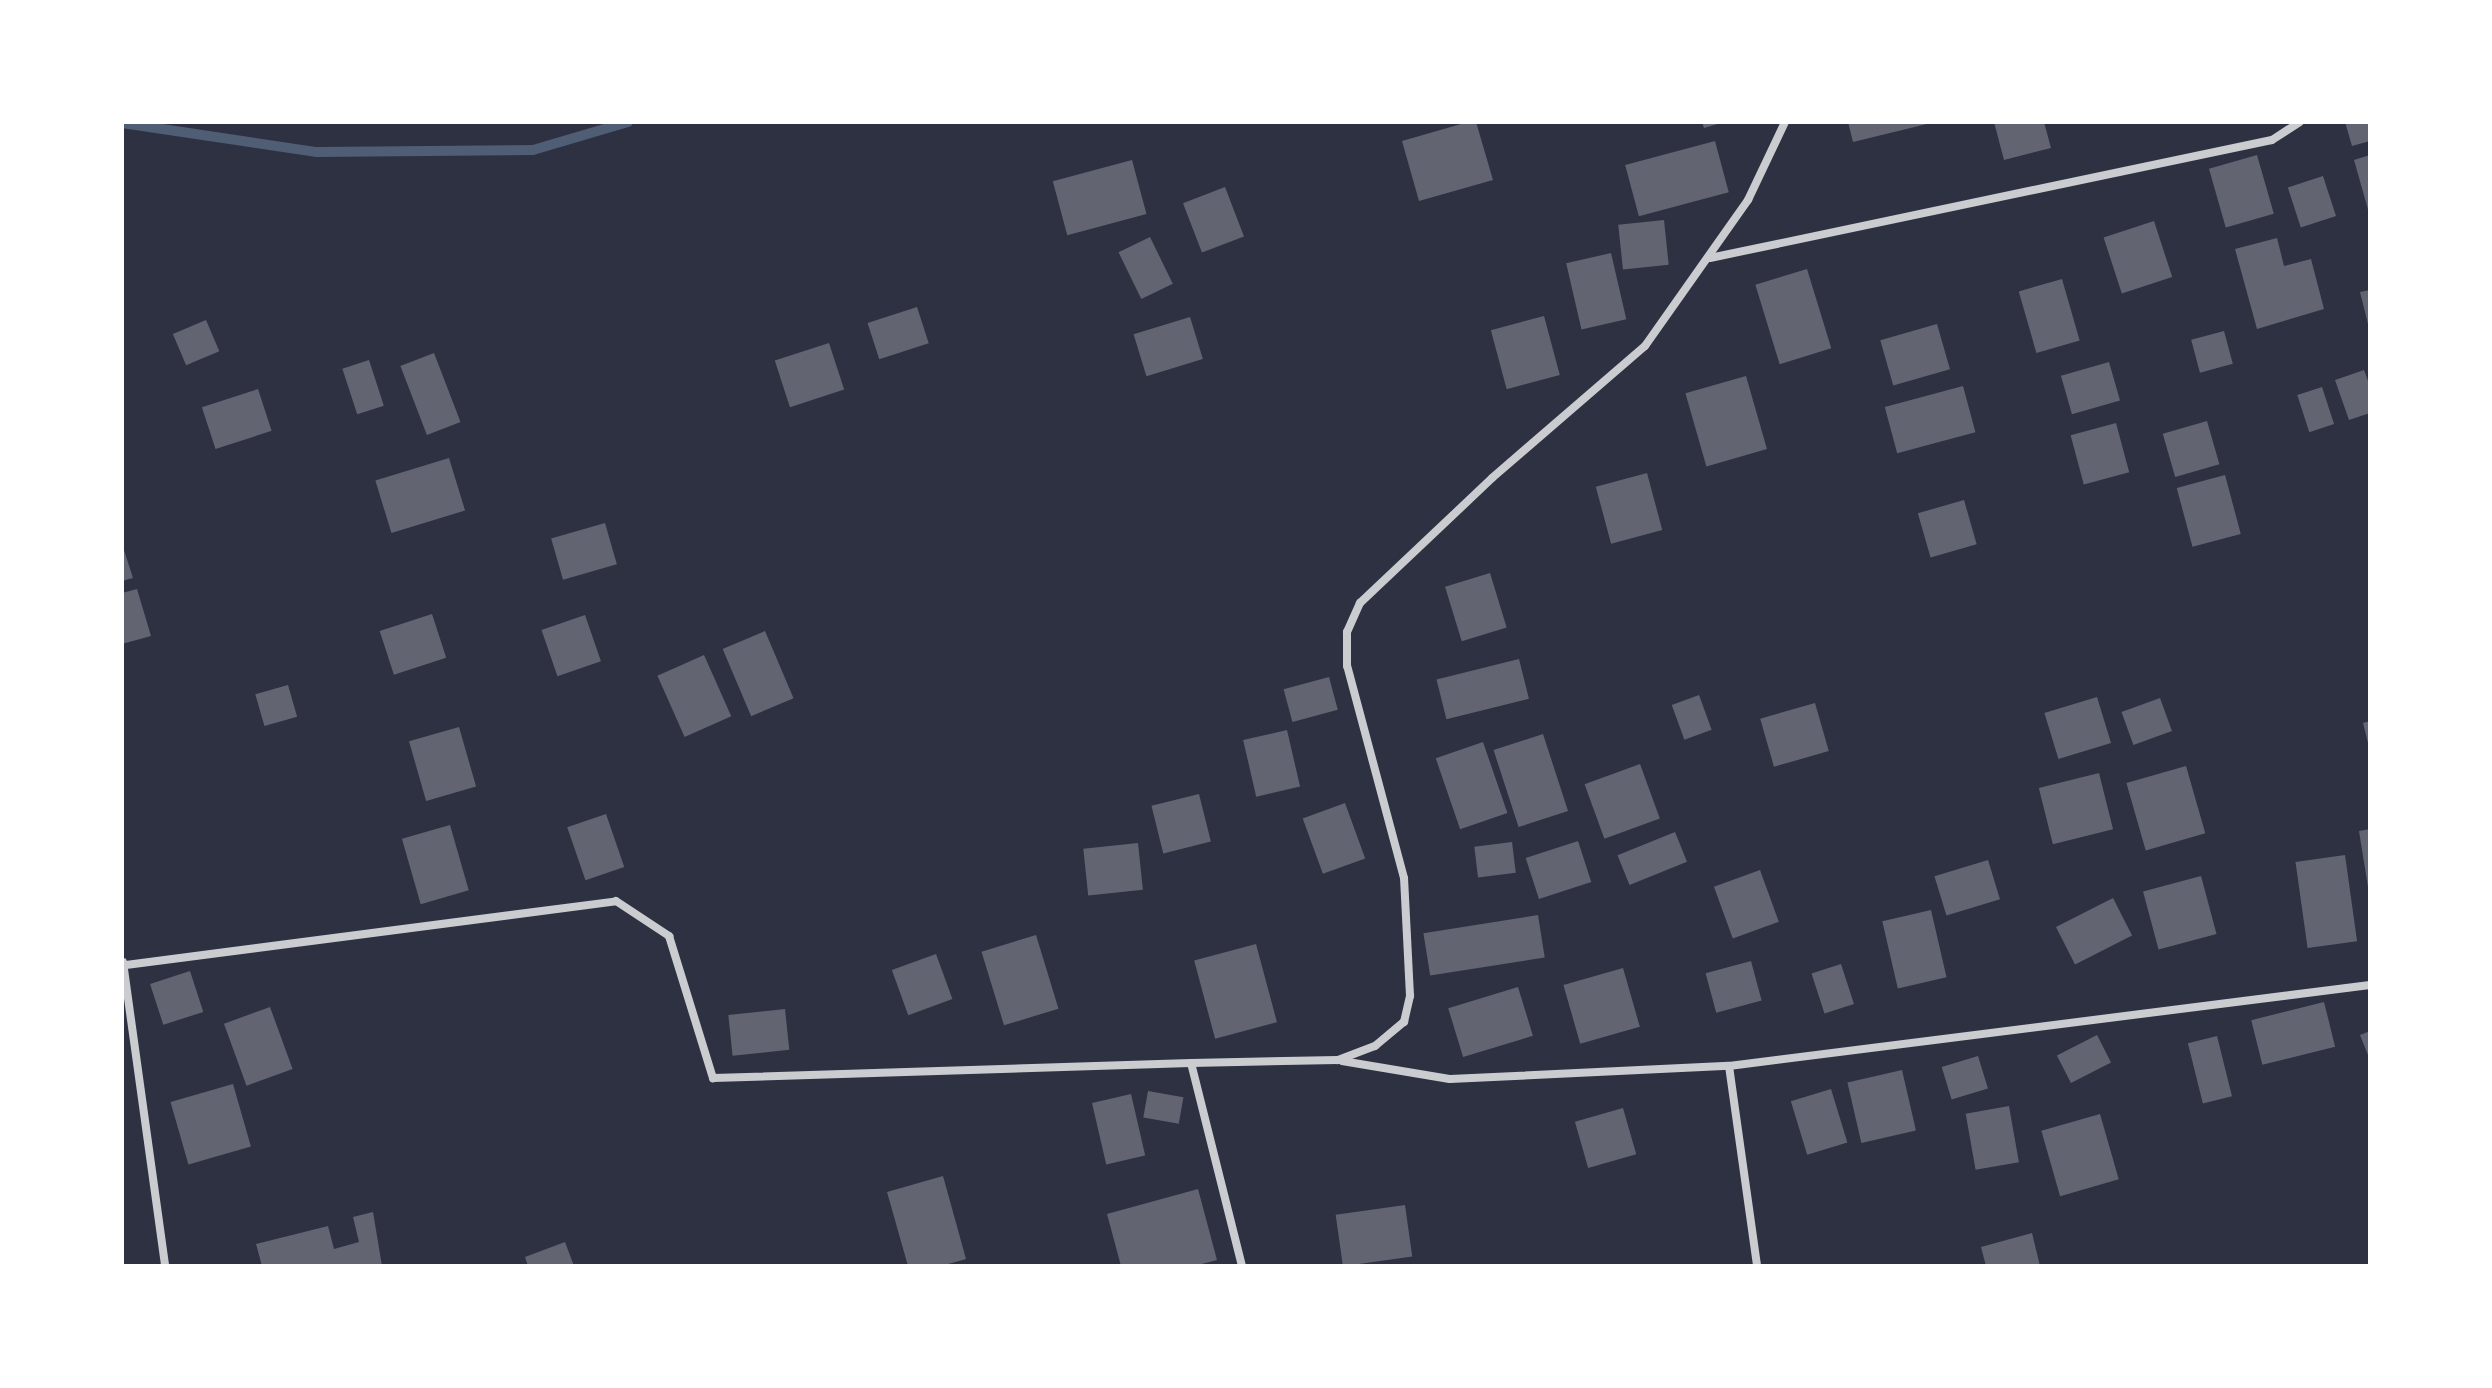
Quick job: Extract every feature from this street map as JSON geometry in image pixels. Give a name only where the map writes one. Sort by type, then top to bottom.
[{"type":"street","points":[[1338,1060],[1375,1046],[1404,1022],[1410,996],[1404,878],[1347,666],[1347,632],[1360,603],[1492,478],[1645,346],[1748,200],[1785,122]]},
{"type":"street","points":[[1710,258],[2272,140],[2300,122]]},
{"type":"street","points":[[165,1266],[124,963],[616,901],[669,936],[713,1078],[1338,1060],[1450,1079],[1729,1066],[2370,985]]},
{"type":"street","points":[[1191,1063],[1242,1266]]},
{"type":"street","points":[[1729,1066],[1757,1266]]},
{"type":"building","points":[[1476,122],[1493,180],[1419,201],[1402,141]]},
{"type":"building","points":[[1702,122],[1721,122],[1721,123],[1704,128]]},
{"type":"building","points":[[1848,122],[1930,122],[1931,123],[1853,142]]},
{"type":"building","points":[[1994,122],[2044,122],[2051,148],[2004,160]]},
{"type":"building","points":[[2345,122],[2370,122],[2370,141],[2352,146]]},
{"type":"building","points":[[1715,141],[1729,192],[1639,216],[1625,165]]},
{"type":"building","points":[[2257,155],[2274,214],[2226,227],[2209,169]]},
{"type":"building","points":[[2370,155],[2370,213],[2369,213],[2354,160]]},
{"type":"building","points":[[1132,160],[1146,214],[1067,235],[1053,181]]},
{"type":"building","points":[[2323,176],[2336,216],[2301,227],[2288,187]]},
{"type":"building","points":[[1225,187],[1244,236],[1202,253],[1183,203]]},
{"type":"building","points":[[1664,220],[1669,265],[1623,270],[1618,225]]},
{"type":"building","points":[[2154,221],[2172,277],[2122,293],[2104,237]]},
{"type":"building","points":[[1150,237],[1173,284],[1141,299],[1119,252]]},
{"type":"building","points":[[2277,238],[2284,266],[2311,259],[2324,309],[2257,329],[2235,249]]},
{"type":"building","points":[[1611,253],[1626,319],[1581,330],[1566,263]]},
{"type":"building","points":[[1807,269],[1831,348],[1780,364],[1755,285]]},
{"type":"building","points":[[2062,279],[2080,341],[2036,353],[2019,291]]},
{"type":"building","points":[[2370,290],[2370,328],[2369,328],[2360,292]]},
{"type":"building","points":[[917,307],[929,343],[879,359],[868,323]]},
{"type":"building","points":[[1544,316],[1560,375],[1507,389],[1491,330]]},
{"type":"building","points":[[1190,317],[1203,359],[1146,376],[1134,334]]},
{"type":"building","points":[[206,320],[219,351],[186,365],[173,334]]},
{"type":"building","points":[[1937,324],[1950,369],[1893,385],[1880,340]]},
{"type":"building","points":[[2224,331],[2233,364],[2200,373],[2191,340]]},
{"type":"building","points":[[829,343],[844,390],[790,407],[775,361]]},
{"type":"building","points":[[434,353],[461,422],[427,435],[400,366]]},
{"type":"building","points":[[369,360],[384,406],[357,414],[342,369]]},
{"type":"building","points":[[2109,362],[2120,400],[2072,414],[2061,376]]},
{"type":"building","points":[[2364,370],[2370,386],[2370,413],[2349,420],[2335,380]]},
{"type":"building","points":[[1746,376],[1767,449],[1706,466],[1685,393]]},
{"type":"building","points":[[1963,386],[1975,432],[1897,453],[1885,407]]},
{"type":"building","points":[[2322,387],[2334,424],[2309,432],[2297,395]]},
{"type":"building","points":[[258,389],[272,431],[215,449],[202,407]]},
{"type":"building","points":[[2207,421],[2219,464],[2175,477],[2163,434]]},
{"type":"building","points":[[2116,423],[2129,472],[2084,484],[2071,435]]},
{"type":"building","points":[[449,458],[465,511],[391,533],[375,481]]},
{"type":"building","points":[[1647,473],[1662,530],[1611,544],[1596,487]]},
{"type":"building","points":[[2225,475],[2241,534],[2192,547],[2177,488]]},
{"type":"building","points":[[1964,500],[1977,544],[1931,557],[1918,513]]},
{"type":"building","points":[[605,523],[617,564],[563,580],[551,538]]},
{"type":"building","points":[[122,544],[133,578],[122,581]]},
{"type":"building","points":[[1490,573],[1507,628],[1462,641],[1445,587]]},
{"type":"building","points":[[137,589],[151,636],[122,644],[122,593]]},
{"type":"building","points":[[432,614],[446,658],[394,675],[380,631]]},
{"type":"building","points":[[585,615],[601,661],[557,676],[542,630]]},
{"type":"building","points":[[765,631],[794,698],[751,716],[723,649]]},
{"type":"building","points":[[704,655],[731,716],[685,737],[657,676]]},
{"type":"building","points":[[1519,659],[1529,699],[1446,719],[1437,680]]},
{"type":"building","points":[[1329,677],[1338,710],[1292,722],[1284,689]]},
{"type":"building","points":[[288,685],[297,717],[264,726],[255,694]]},
{"type":"building","points":[[1699,695],[1712,730],[1684,740],[1672,705]]},
{"type":"building","points":[[2097,697],[2111,743],[2058,759],[2044,713]]},
{"type":"building","points":[[2160,698],[2172,731],[2133,745],[2121,712]]},
{"type":"building","points":[[1815,703],[1829,751],[1774,767],[1760,719]]},
{"type":"building","points":[[2370,721],[2370,747],[2369,747],[2363,723]]},
{"type":"building","points":[[459,727],[476,787],[426,801],[409,741]]},
{"type":"building","points":[[1287,730],[1300,787],[1256,797],[1243,740]]},
{"type":"building","points":[[1543,734],[1568,811],[1519,827],[1494,750]]},
{"type":"building","points":[[1483,742],[1507,813],[1460,829],[1436,758]]},
{"type":"building","points":[[1640,764],[1660,819],[1604,839],[1585,784]]},
{"type":"building","points":[[2186,766],[2205,833],[2146,850],[2126,783]]},
{"type":"building","points":[[2099,773],[2113,829],[2053,844],[2039,788]]},
{"type":"building","points":[[1199,794],[1211,842],[1163,853],[1151,806]]},
{"type":"building","points":[[1345,803],[1365,858],[1323,874],[1303,818]]},
{"type":"building","points":[[606,814],[624,867],[585,880],[567,827]]},
{"type":"building","points":[[450,825],[469,890],[421,904],[402,839]]},
{"type":"building","points":[[2370,829],[2370,887],[2368,887],[2359,831]]},
{"type":"building","points":[[1675,832],[1687,862],[1630,885],[1618,855]]},
{"type":"building","points":[[1578,841],[1591,882],[1539,899],[1526,858]]},
{"type":"building","points":[[1512,842],[1516,873],[1478,877],[1474,847]]},
{"type":"building","points":[[1138,843],[1143,890],[1088,895],[1083,849]]},
{"type":"building","points":[[2345,855],[2357,941],[2308,948],[2295,862]]},
{"type":"building","points":[[1988,860],[2000,899],[1946,916],[1934,876]]},
{"type":"building","points":[[1760,870],[1779,922],[1733,938],[1714,887]]},
{"type":"building","points":[[2201,876],[2217,934],[2159,949],[2143,892]]},
{"type":"building","points":[[2113,898],[2132,935],[2075,964],[2056,927]]},
{"type":"building","points":[[1931,910],[1947,977],[1898,988],[1882,921]]},
{"type":"building","points":[[1538,915],[1545,957],[1430,976],[1423,933]]},
{"type":"building","points":[[1036,935],[1059,1009],[1004,1025],[981,952]]},
{"type":"building","points":[[1256,944],[1277,1022],[1215,1039],[1194,961]]},
{"type":"building","points":[[936,954],[952,999],[908,1015],[892,970]]},
{"type":"building","points":[[1751,961],[1762,1001],[1716,1013],[1706,973]]},
{"type":"building","points":[[1841,964],[1854,1004],[1824,1014],[1812,974]]},
{"type":"building","points":[[1623,968],[1640,1027],[1580,1044],[1563,985]]},
{"type":"building","points":[[190,971],[203,1012],[163,1025],[150,984]]},
{"type":"building","points":[[1518,987],[1533,1036],[1463,1057],[1448,1008]]},
{"type":"building","points":[[2324,1002],[2335,1047],[2262,1065],[2251,1020]]},
{"type":"building","points":[[270,1007],[293,1069],[247,1086],[224,1024]]},
{"type":"building","points":[[785,1009],[789,1050],[733,1056],[728,1015]]},
{"type":"building","points":[[2370,1031],[2370,1060],[2360,1035]]},
{"type":"building","points":[[2097,1035],[2111,1063],[2071,1083],[2057,1055]]},
{"type":"building","points":[[2217,1036],[2232,1096],[2203,1103],[2188,1043]]},
{"type":"building","points":[[1978,1056],[1988,1089],[1952,1100],[1942,1067]]},
{"type":"building","points":[[1902,1070],[1916,1130],[1861,1143],[1847,1083]]},
{"type":"building","points":[[233,1084],[251,1146],[188,1164],[171,1102]]},
{"type":"building","points":[[1831,1089],[1847,1143],[1807,1155],[1791,1101]]},
{"type":"building","points":[[1148,1091],[1183,1097],[1179,1124],[1143,1118]]},
{"type":"building","points":[[1131,1094],[1145,1155],[1106,1164],[1092,1103]]},
{"type":"building","points":[[2009,1106],[2019,1162],[1976,1170],[1966,1114]]},
{"type":"building","points":[[1623,1108],[1636,1154],[1588,1168],[1575,1122]]},
{"type":"building","points":[[2100,1114],[2119,1179],[2060,1196],[2041,1131]]},
{"type":"building","points":[[943,1176],[966,1259],[941,1266],[908,1266],[887,1192]]},
{"type":"building","points":[[1198,1189],[1217,1260],[1194,1266],[1121,1266],[1107,1214]]},
{"type":"building","points":[[1405,1205],[1412,1256],[1343,1266],[1336,1215]]},
{"type":"building","points":[[373,1212],[382,1266],[262,1266],[256,1244],[328,1226],[334,1249],[359,1242],[353,1217]]},
{"type":"building","points":[[2032,1233],[2040,1266],[1986,1266],[1981,1247]]},
{"type":"building","points":[[565,1242],[574,1266],[528,1266],[525,1257]]},
{"type":"waterway","points":[[122,123],[317,152],[533,150],[628,122]]}]
